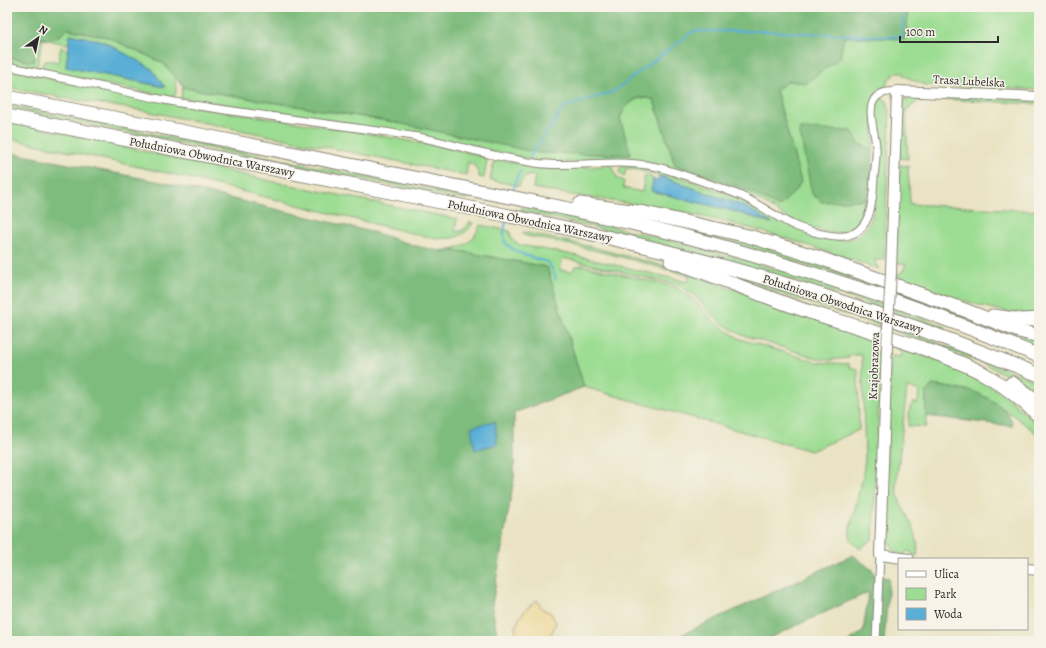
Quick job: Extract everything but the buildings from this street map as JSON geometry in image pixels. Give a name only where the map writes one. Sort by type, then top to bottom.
[{"type":"highway","name":"Południowa Obwodnica Warszawy","points":[[7,97],[477,190],[646,227],[770,261],[908,306],[1039,356]]},
{"type":"highway","name":"Południowa Obwodnica Warszawy","points":[[7,116],[574,229],[706,262],[765,278],[835,300],[937,335],[1039,376]]},
{"type":"highway","points":[[530,201],[580,204],[645,213],[748,236],[817,256],[1019,331],[1039,336]]},
{"type":"highway","points":[[574,229],[703,272],[769,298],[810,312],[948,355],[1004,378],[1039,402]]},
{"type":"highway","points":[[962,309],[1016,319],[1039,320]]},
{"type":"highway","points":[[906,343],[958,362],[983,374],[1028,405],[1039,416]]},
{"type":"street","points":[[7,66],[176,102],[332,123],[422,138],[492,155],[537,163],[559,166],[616,162],[643,164],[663,168],[738,194],[802,229],[829,236],[842,237],[854,233],[860,229],[867,220],[871,206],[876,151],[871,112],[872,104],[878,95],[884,92],[898,91]]},
{"type":"street","name":"Trasa Lubelska","points":[[898,91],[1039,97]]},
{"type":"street","name":"Krajobrazowa","points":[[876,641],[898,91]]},
{"type":"street","points":[[880,555],[902,558]]},
{"type":"street","points":[[1028,569],[1039,570]]},
{"type":"green space","points":[[7,7],[908,7],[906,39],[844,37],[840,58],[806,83],[788,81],[776,90],[801,182],[794,192],[779,207],[743,188],[675,165],[654,100],[648,98],[633,101],[629,104],[620,118],[631,155],[539,153],[388,121],[185,88],[163,63],[107,37],[67,29],[55,38],[40,38],[33,62],[7,57]]},
{"type":"green space","points":[[908,7],[1039,7],[1039,90],[925,85],[904,76],[903,73],[894,73],[888,80],[887,85],[883,87],[884,89],[874,95],[873,150],[859,144],[872,169],[869,203],[864,218],[854,229],[847,232],[832,233],[806,227],[794,222],[759,200],[742,192],[683,172],[647,162],[628,159],[550,163],[318,118],[181,98],[183,85],[186,88],[388,121],[599,154],[630,155],[620,118],[629,104],[633,101],[648,98],[654,100],[675,165],[743,188],[779,207],[801,182],[776,90],[788,81],[806,83],[844,37],[906,38]]},
{"type":"green space","points":[[67,29],[107,37],[163,63],[175,76],[175,96],[171,97],[44,71],[42,66],[44,62],[58,62],[61,47],[68,50],[66,67],[164,87],[152,69],[103,41],[70,34],[69,43],[66,44],[43,39],[37,66],[34,69],[12,64],[13,58],[33,62],[40,38],[55,38]]},
{"type":"green space","points":[[7,69],[142,98],[367,133],[463,151],[478,155],[487,160],[484,178],[479,177],[476,167],[468,162],[466,175],[145,111],[7,87]]},
{"type":"green space","points":[[913,94],[1039,100],[1039,104],[924,98],[906,110],[908,159],[899,158],[901,107],[905,100]]},
{"type":"green space","points":[[883,96],[883,99],[887,101],[890,112],[884,260],[874,260],[879,269],[789,239],[722,221],[658,208],[533,188],[535,176],[525,177],[519,186],[490,180],[494,163],[500,159],[549,169],[571,169],[608,165],[613,167],[617,178],[624,181],[623,188],[642,192],[645,175],[652,177],[652,191],[733,211],[770,223],[746,207],[652,173],[626,168],[624,177],[619,172],[620,168],[628,166],[642,167],[680,177],[734,196],[800,229],[816,235],[832,239],[846,240],[862,233],[871,220],[875,200],[879,152],[875,114],[878,101]]},
{"type":"green space","points":[[7,105],[468,197],[467,200],[7,108]]},
{"type":"green space","points":[[7,122],[101,141],[270,181],[457,219],[455,232],[463,230],[470,222],[473,223],[463,234],[457,237],[438,238],[423,236],[180,176],[7,138]]},
{"type":"green space","points":[[799,129],[852,131],[859,144],[873,150],[872,171],[865,200],[822,202],[812,194]]},
{"type":"green space","points":[[7,152],[161,182],[376,233],[416,246],[440,251],[459,251],[547,267],[584,387],[514,413],[514,479],[492,605],[498,641],[7,641]]},
{"type":"green space","points":[[899,165],[908,166],[910,204],[1039,211],[1039,315],[1002,311],[966,301],[895,275],[903,271],[906,264],[895,263]]},
{"type":"green space","points":[[522,207],[642,234],[761,265],[882,304],[882,308],[748,267],[657,243],[521,211]]},
{"type":"green space","points":[[626,216],[691,228],[788,254],[883,286],[883,289],[753,249]]},
{"type":"green space","points":[[480,225],[510,231],[513,240],[520,245],[568,254],[688,282],[690,276],[649,264],[567,244],[526,236],[523,232],[592,247],[668,267],[881,340],[873,345],[871,352],[881,352],[873,539],[863,546],[862,549],[852,541],[850,532],[865,460],[862,355],[849,355],[849,358],[829,360],[817,358],[742,335],[721,323],[694,295],[678,285],[563,258],[560,270],[571,272],[575,267],[581,265],[675,287],[692,298],[714,322],[740,339],[817,362],[849,364],[849,367],[857,369],[858,372],[859,430],[811,451],[584,387],[547,267],[459,251],[440,251],[460,247],[465,244],[477,232]]},
{"type":"green space","points":[[727,274],[881,322],[881,326],[727,276]]},
{"type":"green space","points":[[894,289],[988,325],[987,328],[894,293]]},
{"type":"green space","points":[[894,308],[946,327],[945,330],[894,312]]},
{"type":"green space","points":[[893,326],[1039,382],[1039,394],[1021,382],[982,363],[893,330]]},
{"type":"green space","points":[[1004,331],[1039,340],[1039,348],[1002,333]]},
{"type":"green space","points":[[892,343],[945,363],[971,375],[1001,393],[1023,411],[1039,427],[1039,435],[989,399],[972,391],[932,385],[926,393],[926,427],[908,426],[910,407],[913,403],[918,403],[919,390],[907,388],[896,485],[901,503],[916,536],[918,546],[917,556],[912,555],[911,552],[907,551],[904,555],[895,552],[886,536],[884,536],[891,356],[900,357],[901,353],[899,349],[892,346]]},
{"type":"green space","points":[[932,385],[972,391],[984,396],[1003,409],[1011,420],[1012,426],[926,416],[926,393]]},
{"type":"green space","points":[[853,555],[872,570],[875,576],[889,578],[884,641],[848,641],[863,632],[869,592],[763,641],[685,641],[681,635]]},
{"type":"sand","points":[[537,600],[542,609],[551,613],[556,623],[548,641],[516,641],[515,634],[517,622],[523,613]]},
{"type":"water","points":[[70,34],[103,41],[152,69],[165,87],[66,67]]},
{"type":"water","points":[[659,176],[746,207],[772,223],[733,211],[651,191],[653,180],[658,180]]},
{"type":"water","points":[[495,421],[497,444],[475,450],[471,427]]},
{"type":"waterway","points":[[530,157],[564,107],[613,92],[693,31],[757,31],[900,37],[902,36],[904,7]]},
{"type":"waterway","points":[[513,193],[516,179],[520,171]]},
{"type":"waterway","points":[[506,221],[504,240],[508,246],[531,257],[548,262],[556,280]]}]
